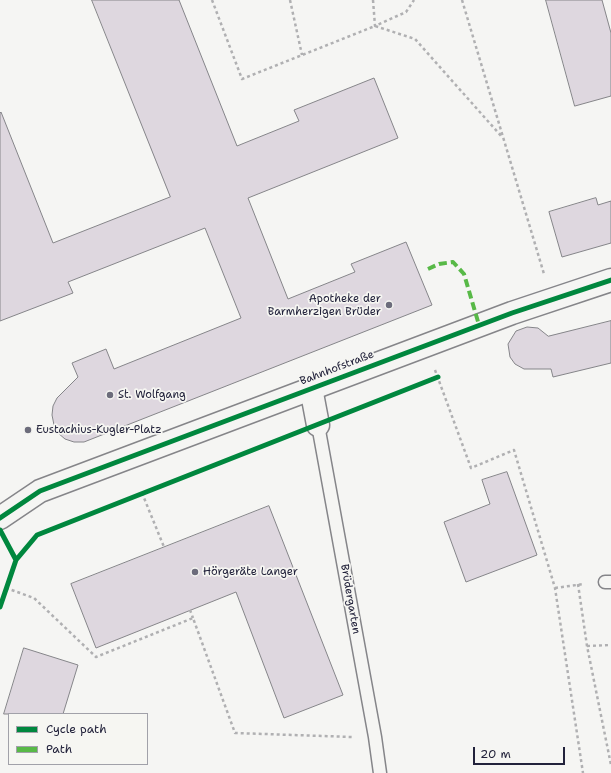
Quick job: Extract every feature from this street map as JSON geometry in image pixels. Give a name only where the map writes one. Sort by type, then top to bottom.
[{"type":"main road","name":"Bahnhofstraße","points":[[0,518],[40,491],[425,345],[552,299],[611,280]]},
{"type":"main road","points":[[311,388],[318,425]]},
{"type":"lane","name":"Brüdergarten","points":[[318,425],[375,737],[380,773]]},
{"type":"path","points":[[212,0],[242,79],[375,26],[406,12],[414,0]]},
{"type":"path","points":[[290,0],[302,55]]},
{"type":"path","points":[[373,0],[375,26]]},
{"type":"path","points":[[462,0],[552,299]]},
{"type":"path","points":[[375,26],[415,39],[502,137]]},
{"type":"path","points":[[425,345],[471,468],[514,450],[555,588],[583,773]]},
{"type":"path","points":[[142,493],[164,547]]},
{"type":"path","points":[[555,588],[578,584],[608,582]]},
{"type":"path","points":[[578,584],[587,646],[611,764]]},
{"type":"path","points":[[6,588],[34,598],[96,657],[193,618]]},
{"type":"path","points":[[190,610],[236,733],[375,737]]},
{"type":"path","points":[[587,646],[611,645]]},
{"type":"building","points":[[92,0],[179,0],[237,146],[299,121],[294,110],[374,78],[398,138],[248,198],[288,299],[355,272],[351,264],[406,242],[432,305],[84,442],[74,442],[65,439],[58,433],[54,425],[52,415],[53,406],[57,398],[78,377],[72,363],[106,349],[114,369],[241,318],[205,228],[68,282],[73,293],[0,321],[1,112],[53,243],[170,197]]},
{"type":"building","points":[[546,0],[602,0],[611,33],[611,96],[575,106]]},
{"type":"building","points":[[596,198],[598,205],[611,201],[611,243],[562,257],[549,212]]},
{"type":"building","points":[[611,321],[611,363],[553,377],[551,369],[524,369],[515,364],[510,357],[508,344],[516,331],[527,327],[538,328],[548,336]]},
{"type":"building","points":[[507,472],[537,555],[466,582],[444,522],[490,504],[482,480]]},
{"type":"building","points":[[269,506],[343,695],[284,718],[236,592],[96,648],[71,584]]},
{"type":"building","points":[[24,648],[78,665],[63,713],[4,714]]},
{"type":"marked path","points":[[428,269],[439,264],[453,262],[464,274],[479,325]]},
{"type":"cycle path","points":[[0,518],[40,491],[512,313],[611,280]]},
{"type":"cycle path","points":[[16,560],[37,535],[438,377]]},
{"type":"cycle path","points":[[0,530],[16,560],[0,607]]},
{"type":"place","name":"Apotheke der Barmherzigen Brüder","points":[[389,305]]},
{"type":"place","name":"St. Wolfgang","points":[[110,395]]},
{"type":"place","name":"Eustachius-Kugler-Platz","points":[[28,430]]},
{"type":"place","name":"Hörgeräte Langer","points":[[195,572]]}]
